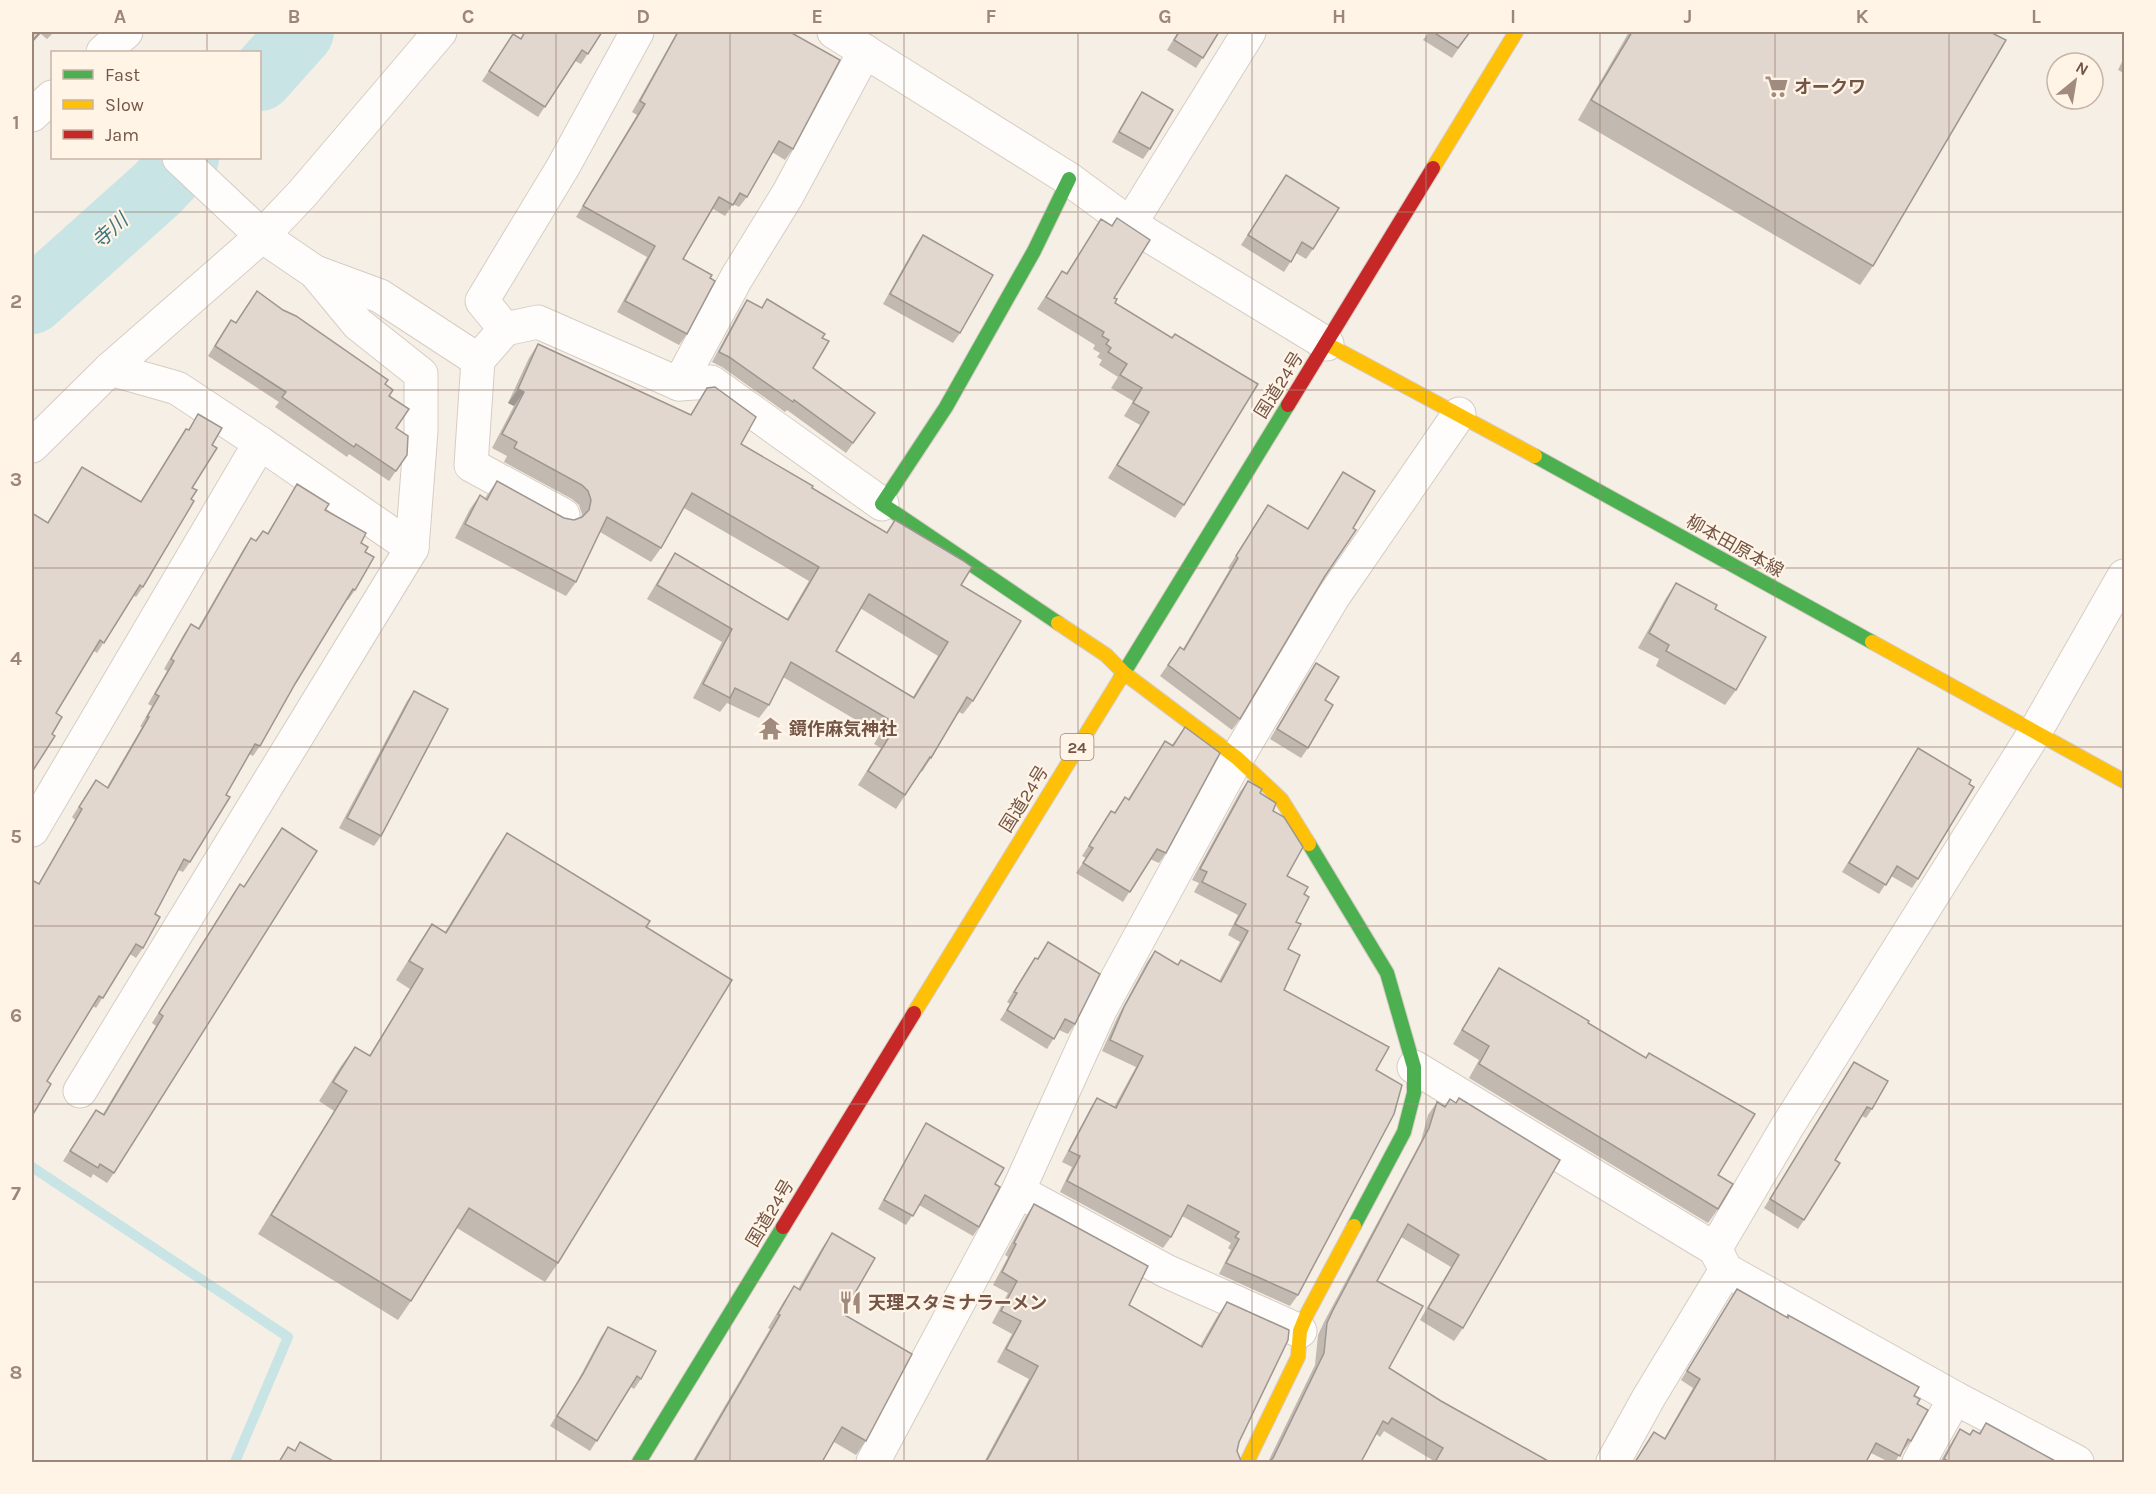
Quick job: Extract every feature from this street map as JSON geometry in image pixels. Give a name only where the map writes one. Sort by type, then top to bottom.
[{"type":"main road","name":"国道24号","points":[[639,1462],[1023,834],[1327,344],[1516,32]]},
{"type":"main road","points":[[1069,179],[1034,251],[946,407],[882,504],[1106,655],[1124,673],[1236,758],[1281,799],[1387,973],[1414,1067],[1414,1093],[1404,1132],[1307,1314],[1300,1331],[1298,1357],[1247,1462]]},
{"type":"main road","name":"柳本田原本線","points":[[1327,344],[1459,414],[2124,781]]},
{"type":"street","points":[[104,51],[126,32]]},
{"type":"street","points":[[32,446],[255,231],[302,194],[440,32]]},
{"type":"street","points":[[505,329],[482,301],[563,167],[637,32]]},
{"type":"street","points":[[834,32],[1069,179],[1130,224],[1327,344]]},
{"type":"street","points":[[1130,224],[1250,32]]},
{"type":"street","points":[[680,384],[737,277],[788,194],[865,51]]},
{"type":"street","points":[[32,115],[51,98]]},
{"type":"street","points":[[180,159],[255,231],[315,272],[380,296],[478,360]]},
{"type":"street","points":[[80,1091],[412,548],[422,432],[421,374],[358,324],[315,272]]},
{"type":"street","points":[[563,515],[471,465],[478,360],[505,329],[538,321],[680,384],[711,382],[882,504]]},
{"type":"street","points":[[110,369],[177,388],[412,548]]},
{"type":"street","points":[[873,1462],[1017,1191],[1100,1010],[1236,758],[1333,597],[1459,414]]},
{"type":"street","points":[[32,830],[260,443]]},
{"type":"street","points":[[1612,1462],[1649,1397],[1721,1259],[1786,1127],[2035,732],[2124,576]]},
{"type":"street","points":[[1414,1067],[1721,1259],[1955,1398],[2077,1462]]},
{"type":"street","points":[[1017,1191],[1166,1270],[1300,1331]]},
{"type":"street","points":[[1919,1462],[1955,1398]]},
{"type":"building","points":[[32,32],[40,32],[32,41]]},
{"type":"building","points":[[525,32],[602,32],[588,54],[582,50],[545,107],[489,71],[513,34],[521,39]]},
{"type":"building","points":[[678,32],[790,32],[840,60],[793,149],[779,141],[747,197],[740,193],[733,205],[719,197],[683,259],[712,275],[710,278],[715,281],[687,334],[625,301],[655,246],[583,206],[645,104],[640,101]]},
{"type":"building","points":[[1179,32],[1219,32],[1203,58],[1174,40]]},
{"type":"building","points":[[1433,32],[1470,32],[1458,48]]},
{"type":"building","points":[[1632,32],[1996,32],[1994,34],[2006,40],[1873,266],[1591,100]]},
{"type":"building","points":[[1142,92],[1173,110],[1150,149],[1119,132]]},
{"type":"building","points":[[1286,175],[1339,208],[1313,249],[1302,242],[1291,262],[1248,235]]},
{"type":"building","points":[[1117,218],[1150,240],[1114,298],[1117,299],[1115,303],[1172,338],[1175,334],[1258,384],[1184,505],[1117,465],[1149,412],[1133,403],[1142,388],[1120,375],[1127,364],[1108,352],[1111,348],[1106,344],[1109,340],[1102,336],[1104,332],[1046,297],[1062,271],[1067,274],[1101,219],[1112,226]]},
{"type":"building","points":[[923,235],[993,275],[960,333],[890,294]]},
{"type":"building","points":[[257,291],[388,380],[385,384],[393,390],[389,396],[409,409],[396,428],[408,436],[407,455],[396,471],[356,444],[354,447],[282,397],[286,392],[215,346],[231,320],[236,323]]},
{"type":"building","points":[[767,299],[825,334],[822,338],[829,341],[813,368],[875,413],[853,443],[794,400],[793,402],[719,352],[747,300],[762,308]]},
{"type":"building","points":[[538,344],[691,415],[707,388],[715,387],[756,417],[741,444],[887,533],[895,520],[972,567],[961,585],[1021,621],[973,701],[967,697],[931,758],[905,795],[868,771],[891,734],[884,730],[890,720],[791,662],[769,705],[735,688],[730,698],[703,684],[732,629],[657,585],[675,553],[788,620],[819,567],[692,493],[661,548],[607,517],[576,582],[465,524],[480,495],[487,500],[497,481],[564,518],[574,520],[582,517],[589,510],[591,500],[588,491],[582,485],[514,448],[517,442],[502,434],[524,392],[518,389]],"holes":[[[869,594],[948,642],[914,698],[836,651]]]},
{"type":"building","points":[[198,414],[222,428],[212,445],[217,448],[192,488],[197,490],[191,499],[194,501],[143,587],[140,585],[104,643],[100,640],[56,713],[62,717],[52,734],[55,736],[32,772],[32,513],[48,523],[82,467],[141,502],[186,429],[189,430]]},
{"type":"building","points":[[1343,472],[1375,491],[1353,528],[1356,530],[1325,576],[1240,719],[1168,665],[1180,647],[1184,650],[1238,558],[1236,556],[1268,505],[1308,529]]},
{"type":"building","points":[[297,484],[329,504],[325,510],[366,533],[361,543],[368,547],[365,552],[374,557],[295,684],[260,746],[255,744],[226,795],[230,797],[190,862],[184,859],[155,914],[160,917],[143,948],[136,944],[103,998],[99,996],[47,1081],[51,1084],[32,1116],[32,880],[39,884],[82,809],[79,807],[96,780],[108,788],[149,717],[147,717],[159,696],[155,694],[174,661],[171,659],[191,624],[199,629],[251,538],[256,541],[263,531],[268,534]]},
{"type":"building","points":[[1676,583],[1717,605],[1715,609],[1766,637],[1736,690],[1666,651],[1669,645],[1649,633]]},
{"type":"building","points":[[1316,663],[1339,677],[1325,700],[1333,705],[1308,748],[1277,729]]},
{"type":"building","points":[[414,691],[448,709],[381,836],[347,818]]},
{"type":"building","points":[[1185,727],[1220,753],[1166,853],[1157,849],[1130,892],[1083,863],[1093,848],[1089,846],[1111,811],[1115,813],[1125,797],[1129,800],[1165,741],[1173,746]]},
{"type":"building","points":[[1918,748],[1971,780],[1969,784],[1974,787],[1918,879],[1897,866],[1886,885],[1849,863]]},
{"type":"building","points":[[1248,781],[1262,789],[1260,793],[1276,803],[1273,811],[1284,817],[1303,847],[1287,876],[1308,887],[1304,894],[1309,897],[1296,922],[1301,924],[1288,949],[1300,955],[1284,990],[1389,1047],[1376,1070],[1402,1085],[1394,1114],[1298,1295],[1226,1263],[1239,1239],[1235,1237],[1239,1232],[1188,1205],[1171,1237],[1067,1181],[1080,1156],[1069,1151],[1097,1098],[1116,1108],[1143,1056],[1110,1040],[1124,1007],[1155,951],[1178,965],[1181,960],[1221,982],[1248,931],[1235,924],[1246,904],[1202,882],[1207,872],[1200,869]]},
{"type":"building","points":[[282,828],[317,851],[114,1173],[100,1164],[98,1168],[70,1151],[96,1110],[104,1115],[163,1016],[159,1013],[240,884],[244,887]]},
{"type":"building","points":[[507,833],[650,921],[646,927],[732,980],[558,1263],[469,1208],[411,1301],[271,1215],[347,1091],[333,1082],[355,1047],[370,1056],[423,969],[409,961],[432,924],[446,933]]},
{"type":"building","points":[[1048,942],[1100,974],[1075,1024],[1065,1019],[1054,1039],[1007,1010],[1017,993],[1014,992]]},
{"type":"building","points":[[1499,968],[1646,1058],[1649,1053],[1755,1114],[1718,1175],[1733,1184],[1718,1209],[1479,1064],[1489,1046],[1462,1030]]},
{"type":"building","points":[[1854,1062],[1888,1081],[1872,1109],[1867,1107],[1835,1160],[1840,1163],[1804,1220],[1770,1199]]},
{"type":"building","points":[[1459,1098],[1560,1160],[1463,1328],[1428,1308],[1459,1255],[1408,1224],[1377,1281],[1423,1306],[1389,1368],[1441,1401],[1550,1462],[1435,1462],[1443,1448],[1392,1418],[1388,1424],[1383,1421],[1361,1462],[1269,1462],[1324,1353],[1327,1323],[1333,1310],[1429,1128],[1437,1102],[1445,1107],[1450,1099],[1456,1103]]},
{"type":"building","points":[[926,1123],[1004,1168],[995,1184],[1000,1187],[979,1227],[925,1195],[913,1216],[884,1200]]},
{"type":"building","points":[[1034,1204],[1148,1266],[1129,1305],[1202,1347],[1227,1302],[1289,1330],[1288,1340],[1239,1442],[1237,1451],[1243,1462],[986,1462],[1038,1366],[1006,1349],[1021,1321],[1001,1311],[1017,1281],[1002,1272]]},
{"type":"building","points":[[832,1233],[875,1258],[843,1314],[912,1354],[866,1441],[842,1427],[822,1462],[694,1462],[780,1315],[778,1314],[794,1286],[800,1290]]},
{"type":"building","points":[[1737,1289],[1919,1387],[1914,1396],[1920,1399],[1917,1404],[1928,1410],[1911,1441],[1908,1439],[1900,1456],[1876,1443],[1866,1462],[1635,1462],[1654,1432],[1665,1439],[1700,1379],[1687,1371]]},
{"type":"building","points":[[608,1327],[656,1351],[641,1379],[637,1376],[597,1441],[557,1416]]},
{"type":"building","points":[[1986,1423],[2057,1462],[1950,1462],[1944,1459],[1960,1429],[1970,1435],[1973,1430],[1980,1434]]},
{"type":"building","points":[[300,1442],[335,1462],[279,1462],[288,1447],[295,1451]]},
{"type":"waterway","name":"寺川","points":[[261,77],[301,32]]},
{"type":"waterway","name":"寺川","points":[[32,301],[157,189],[185,159]]},
{"type":"waterway","points":[[32,1167],[288,1337],[235,1462]]},
{"type":"traffic: fast","points":[[1058,623],[882,504],[946,407],[1034,251],[1069,179]]},
{"type":"traffic: fast","points":[[1120,679],[1288,405]]},
{"type":"traffic: fast","points":[[1535,456],[1872,642]]},
{"type":"traffic: fast","points":[[1309,844],[1387,973],[1414,1067],[1414,1093],[1404,1132],[1354,1226]]},
{"type":"traffic: fast","points":[[639,1462],[783,1227]]},
{"type":"traffic: slow","points":[[1433,168],[1516,32]]},
{"type":"traffic: slow","points":[[1327,344],[1535,456]]},
{"type":"traffic: slow","points":[[1058,623],[1106,655],[1124,673],[1237,758],[1281,799],[1309,844]]},
{"type":"traffic: slow","points":[[1872,642],[2124,781]]},
{"type":"traffic: slow","points":[[914,1013],[1120,679]]},
{"type":"traffic: slow","points":[[1247,1462],[1298,1357],[1300,1331],[1307,1314],[1354,1226]]},
{"type":"traffic: jam","points":[[1288,405],[1433,168]]},
{"type":"traffic: jam","points":[[783,1227],[914,1013]]},
{"type":"place","name":"オークワ","points":[[1776,87]]},
{"type":"place","name":"鏡作麻気神社","points":[[771,729]]},
{"type":"place","name":"天理スタミナラーメン","points":[[850,1303]]}]
